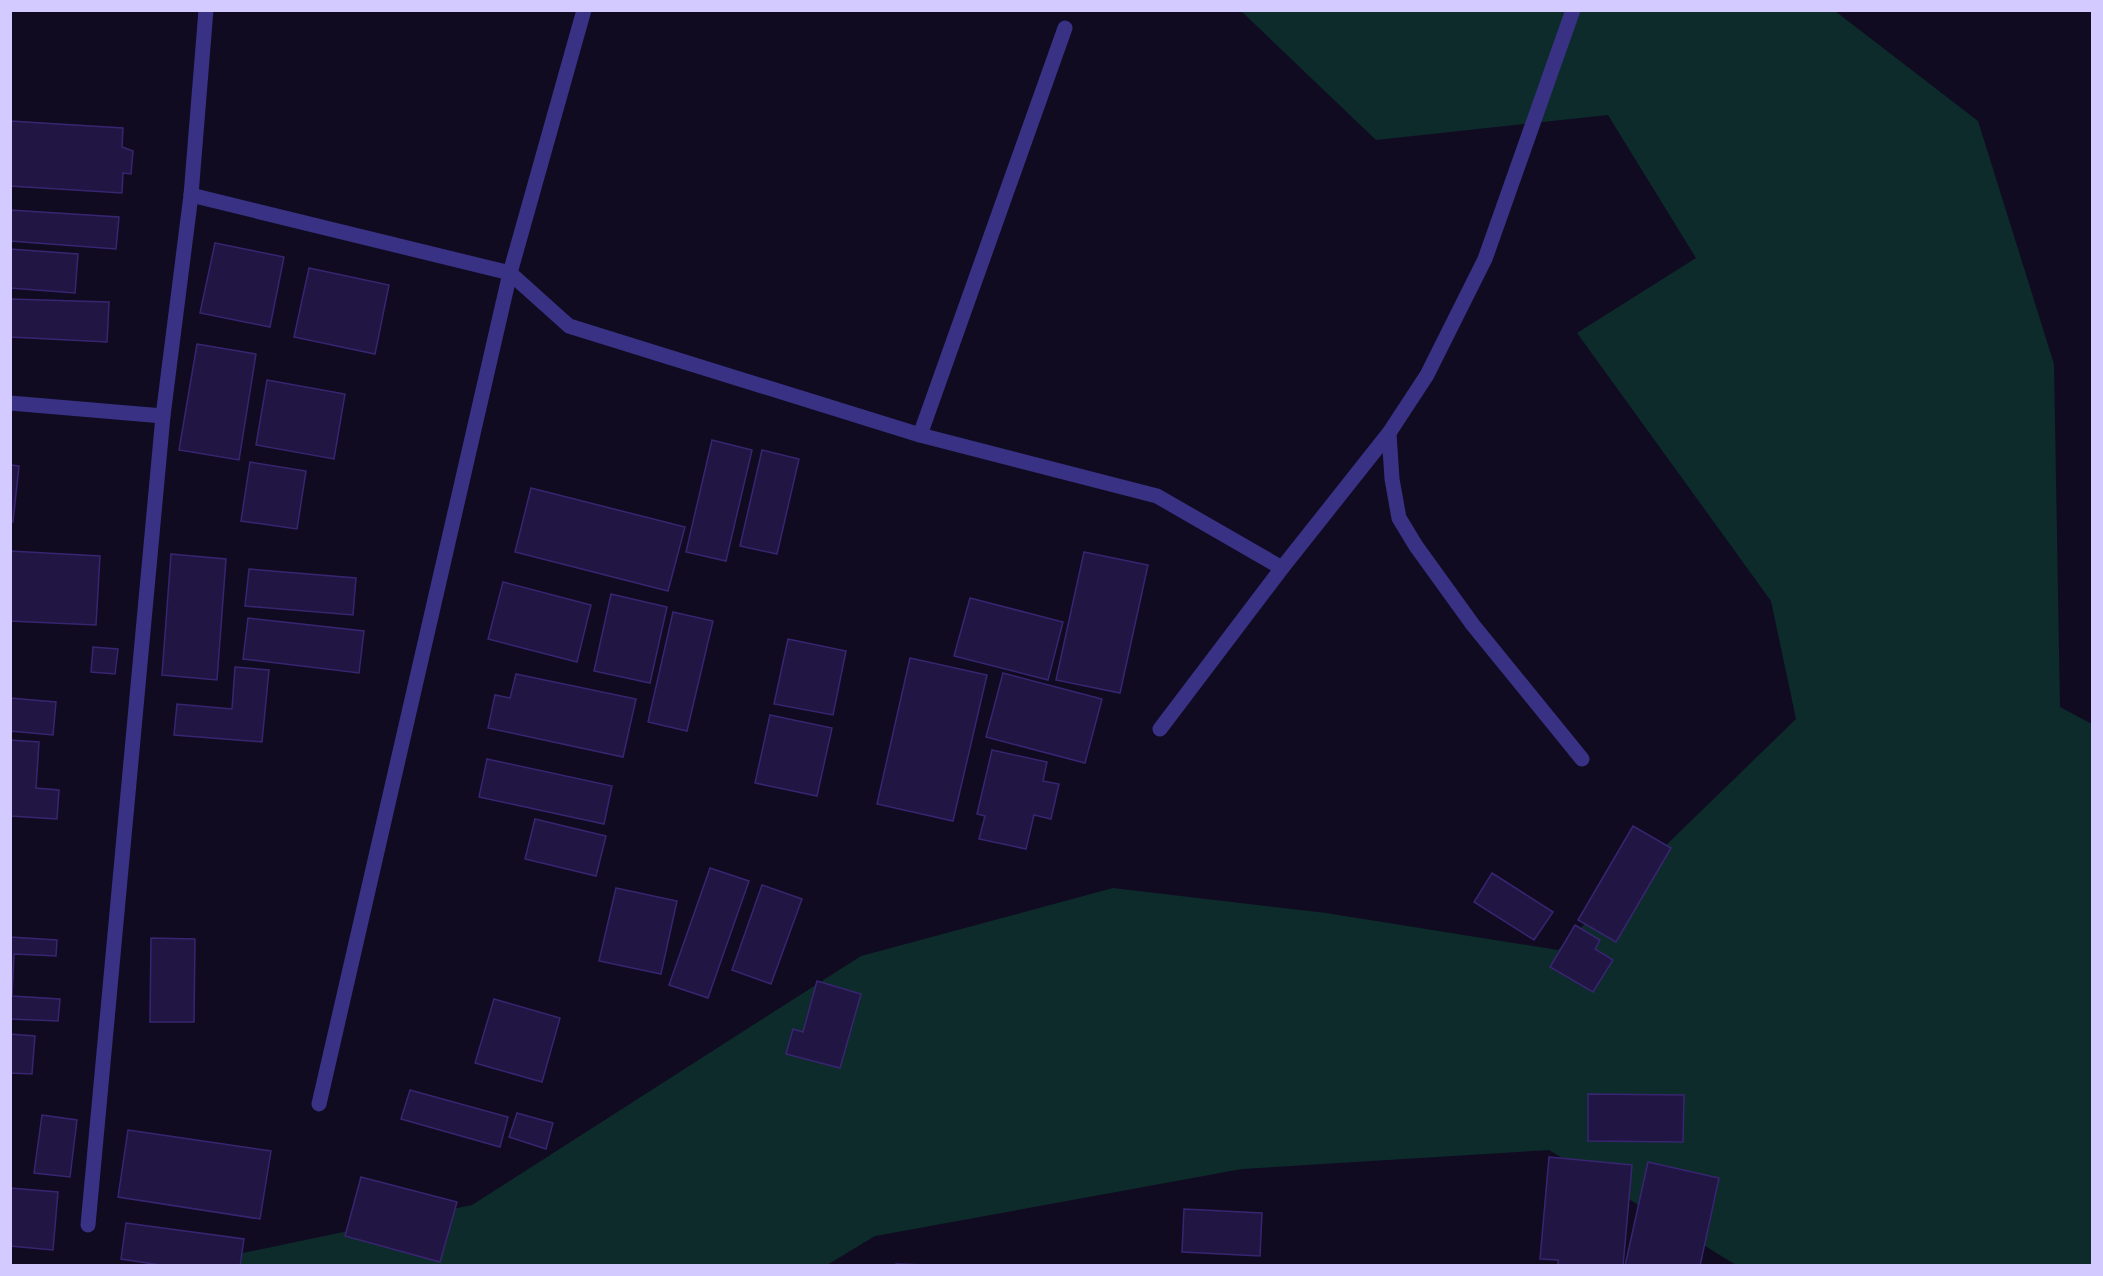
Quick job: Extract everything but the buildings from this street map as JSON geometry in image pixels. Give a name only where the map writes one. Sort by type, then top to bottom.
[{"type":"street","points":[[88,1225],[163,416],[191,195],[206,10]]},
{"type":"street","points":[[319,1104],[510,273],[584,10]]},
{"type":"street","points":[[1160,729],[1282,568],[1389,433],[1427,375],[1485,259],[1573,10]]},
{"type":"street","points":[[920,435],[1065,28]]},
{"type":"street","points":[[191,195],[510,273],[569,326],[920,435],[1157,496],[1282,568]]},
{"type":"street","points":[[10,403],[163,416]]},
{"type":"street","points":[[1389,433],[1392,479],[1399,518],[1416,546],[1473,625],[1582,759]]},
{"type":"green space","points":[[1241,11],[1835,11],[1978,121],[2054,364],[2060,707],[2092,724],[2092,1265],[1736,1265],[1549,1150],[1242,1169],[875,1236],[827,1265],[181,1266],[472,1205],[861,956],[1113,888],[1326,913],[1558,950],[1796,719],[1771,601],[1577,333],[1696,258],[1608,115],[1376,140]]}]
